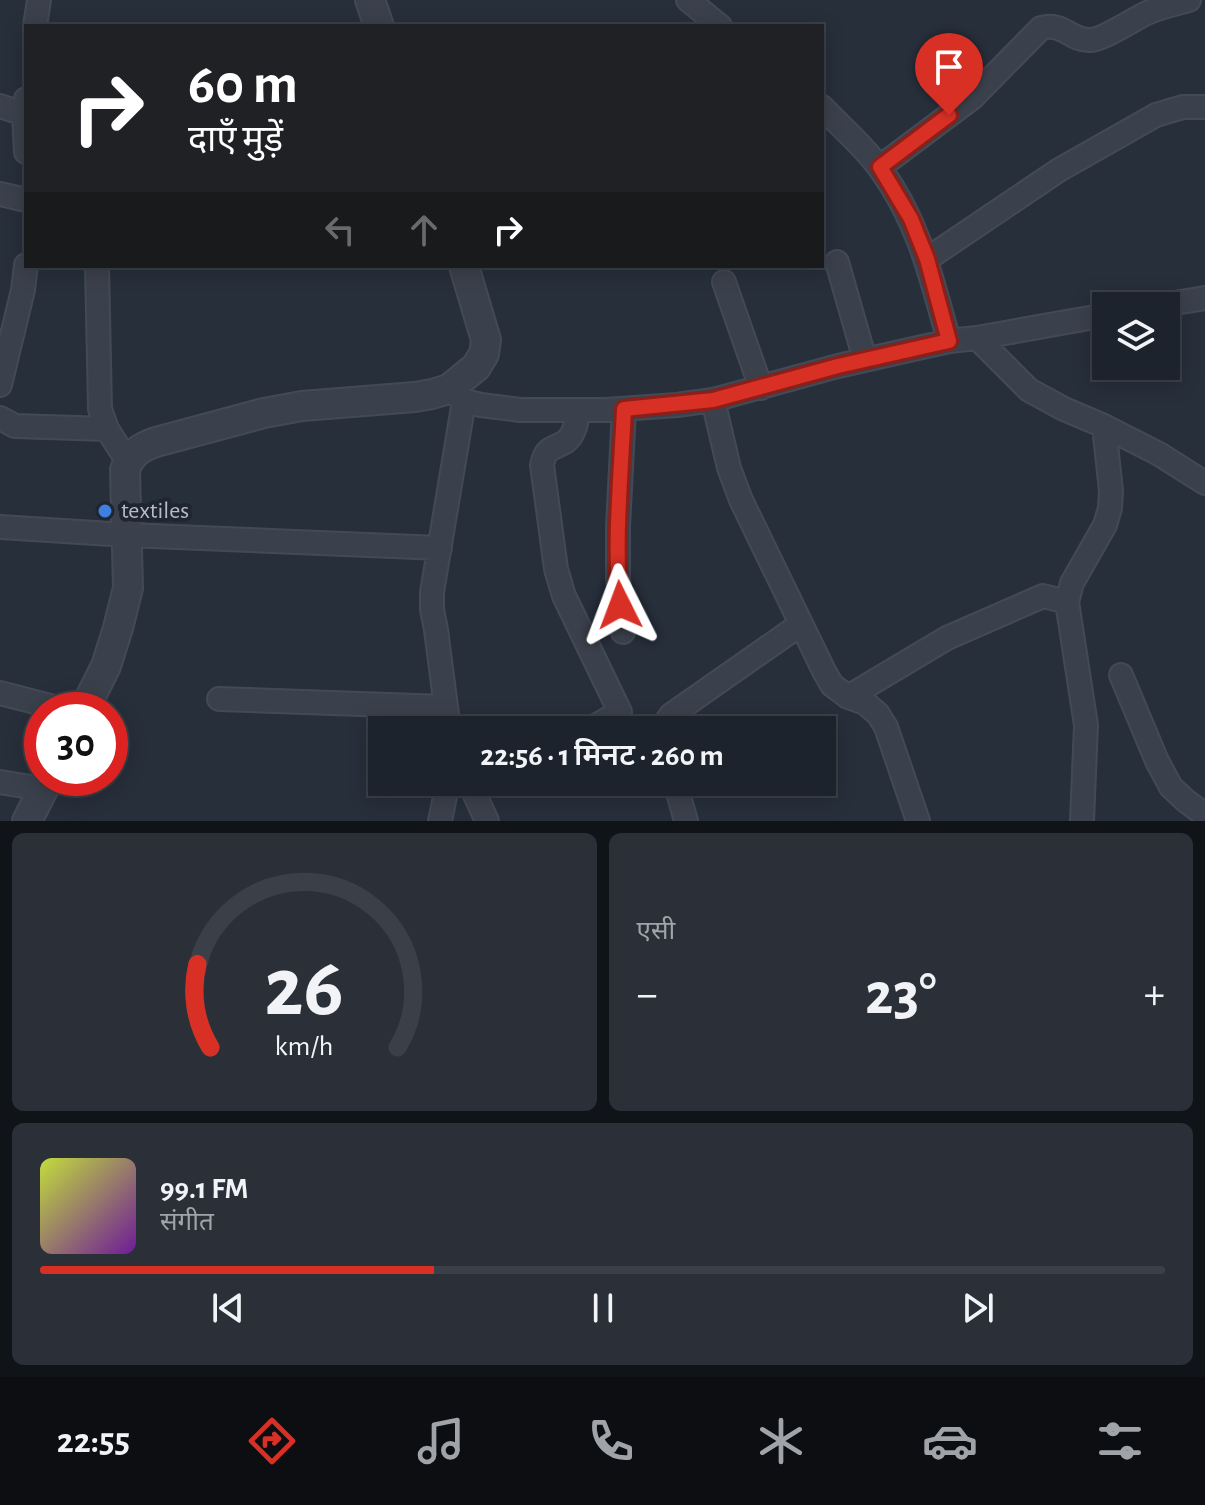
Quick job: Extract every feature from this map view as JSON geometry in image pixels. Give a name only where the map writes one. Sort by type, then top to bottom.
[{"type":"street","points":[[35,24],[39,0]]},
{"type":"street","points":[[370,0],[378,24]]},
{"type":"street","points":[[688,0],[718,24]]},
{"type":"street","points":[[880,167],[972,98],[1041,28],[1050,25],[1089,41],[1147,13],[1189,0]]},
{"type":"street","points":[[0,106],[24,106]]},
{"type":"street","points":[[927,259],[1059,170],[1156,115],[1183,107],[1205,107]]},
{"type":"street","points":[[824,109],[880,167],[911,219],[927,259],[949,341]]},
{"type":"street","points":[[0,194],[24,200]]},
{"type":"street","points":[[837,262],[865,360]]},
{"type":"street","points":[[0,385],[26,268]]},
{"type":"street","points":[[97,268],[100,409],[107,429],[128,462]]},
{"type":"street","points":[[447,716],[432,592],[440,548],[456,395],[484,354],[486,340],[465,268]]},
{"type":"street","points":[[724,282],[761,388]]},
{"type":"street","points":[[1180,302],[1205,298]]},
{"type":"street","points":[[93,692],[106,666],[128,588],[125,470],[142,447],[264,413],[302,406],[423,396],[456,395],[481,405],[520,410],[624,409],[713,400],[949,341],[1092,317]]},
{"type":"street","points":[[977,338],[1029,390],[1159,454],[1205,483]]},
{"type":"street","points":[[713,400],[729,468],[741,500],[801,624],[832,685],[848,697],[865,703],[878,714],[886,727],[918,821]]},
{"type":"street","points":[[623,632],[618,566],[624,409]]},
{"type":"street","points":[[578,410],[573,433],[565,442],[553,446],[544,454],[542,465],[556,569],[564,596],[620,712],[613,716]]},
{"type":"street","points":[[0,418],[15,426],[107,429]]},
{"type":"street","points":[[1082,821],[1086,725],[1067,602],[1072,583],[1105,525],[1110,508],[1104,426]]},
{"type":"street","points":[[0,527],[440,548]]},
{"type":"street","points":[[848,697],[947,638],[1043,596],[1067,602]]},
{"type":"street","points":[[670,716],[801,624]]},
{"type":"street","points":[[1121,675],[1171,787],[1205,815]]},
{"type":"street","points":[[0,693],[24,699]]},
{"type":"street","points":[[219,699],[446,707]]},
{"type":"street","points":[[0,782],[24,783]]},
{"type":"street","points":[[27,821],[40,796]]},
{"type":"street","points":[[440,821],[445,796]]},
{"type":"street","points":[[475,796],[487,821]]},
{"type":"street","points":[[679,796],[686,821]]},
{"type":"place","name":"textiles","points":[[105,511]]},
{"type":"route","points":[[620,605],[618,527],[624,409],[713,400],[838,366],[949,341],[927,259],[911,219],[880,167],[949,115]]}]
